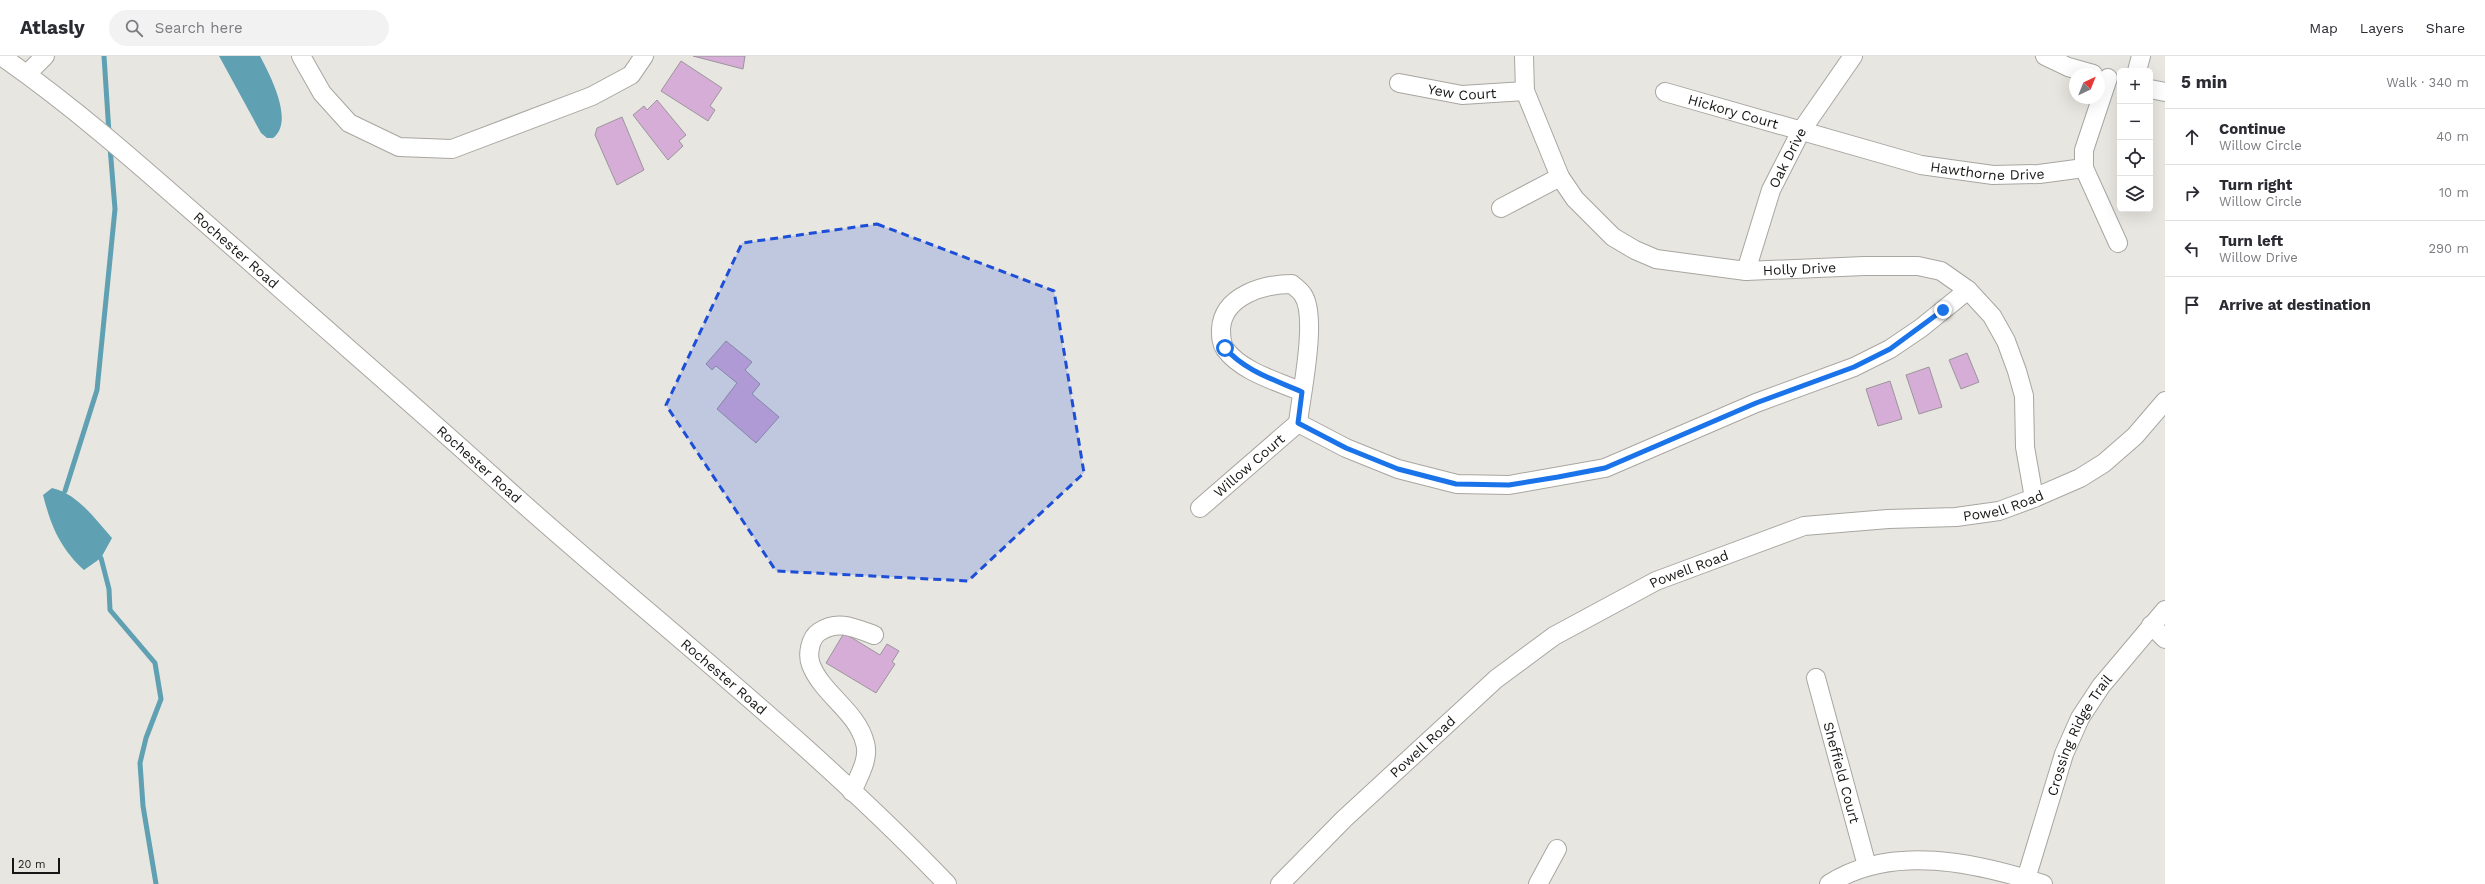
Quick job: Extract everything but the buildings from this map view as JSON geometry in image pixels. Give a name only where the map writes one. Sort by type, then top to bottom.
[{"type":"street","points":[[27,74],[45,56]]},
{"type":"street","points":[[301,56],[322,94],[350,123],[399,147],[452,149],[592,96],[631,75],[644,56]]},
{"type":"street","name":"Holly Drive","points":[[1524,56],[1525,91],[1560,177],[1576,199],[1614,237],[1635,250],[1656,259],[1746,271],[1864,266],[1918,266],[1941,270],[1968,290],[1992,316],[2006,341],[2017,371],[2024,396],[2025,447],[2034,498]]},
{"type":"street","name":"Oak Drive","points":[[1746,271],[1772,190],[1801,131],[1853,56]]},
{"type":"street","points":[[2044,56],[2075,68]]},
{"type":"street","points":[[2138,68],[2142,56]]},
{"type":"street","name":"Rochester Road","points":[[8,58],[145,170],[372,370],[395,388],[525,505],[703,657],[852,792],[947,884]]},
{"type":"street","name":"Yew Court","points":[[1399,83],[1462,95],[1525,91]]},
{"type":"street","points":[[2153,90],[2165,92]]},
{"type":"street","name":"Hickory Court","points":[[1665,92],[1801,131]]},
{"type":"street","points":[[2097,104],[2084,150],[2084,168],[2118,243]]},
{"type":"street","name":"Hawthorne Drive","points":[[1801,131],[1921,165],[1993,175],[2038,174],[2084,168]]},
{"type":"street","points":[[1501,208],[1560,177]]},
{"type":"street","points":[[1302,392],[1235,360],[1225,348],[1221,339],[1224,317],[1244,296],[1258,288],[1275,284],[1292,284],[1304,295],[1309,312],[1309,329],[1302,392],[1298,423],[1346,448],[1398,469],[1456,484],[1509,485],[1605,468],[1756,403],[1854,367],[1890,349],[1921,328],[1968,290]]},
{"type":"street","name":"Powell Road","points":[[1280,884],[1344,819],[1496,679],[1554,636],[1656,581],[1804,526],[1888,518],[1956,517],[1999,511],[2034,498],[2080,478],[2104,463],[2135,436],[2165,401]]},
{"type":"street","name":"Willow Court","points":[[1200,508],[1298,423]]},
{"type":"street","name":"Crossing Ridge Trail","points":[[2026,879],[2064,754],[2080,718],[2101,686],[2165,610]]},
{"type":"street","points":[[852,792],[865,762],[866,744],[860,728],[821,680],[811,665],[810,651],[815,635],[828,626],[845,624],[874,635]]},
{"type":"street","points":[[2151,625],[2165,639]]},
{"type":"street","name":"Sheffield Court","points":[[1816,678],[1867,866]]},
{"type":"street","points":[[1538,884],[1557,849]]},
{"type":"street","points":[[1829,884],[1867,866],[1907,861],[1948,862],[2043,884]]},
{"type":"highlighted area","points":[[877,224],[1054,291],[1084,473],[968,581],[776,571],[666,405],[742,243]]},
{"type":"water","points":[[219,56],[260,56],[274,86],[281,110],[282,121],[279,131],[273,138],[267,138],[261,133]]},
{"type":"water","points":[[52,488],[61,491],[78,501],[112,538],[101,558],[84,570],[63,545],[49,517],[43,495]]},
{"type":"waterway","points":[[104,56],[109,133]]},
{"type":"waterway","points":[[65,491],[97,390],[115,209],[110,147]]},
{"type":"waterway","points":[[101,558],[109,589],[110,610],[155,663],[161,699],[146,738],[140,763],[143,806],[156,884]]},
{"type":"route","points":[[1225,348],[1235,360],[1302,392],[1298,423],[1346,448],[1398,469],[1456,484],[1509,485],[1605,468],[1650,451],[1756,403],[1854,367],[1890,349],[1921,328],[1943,310]]}]
